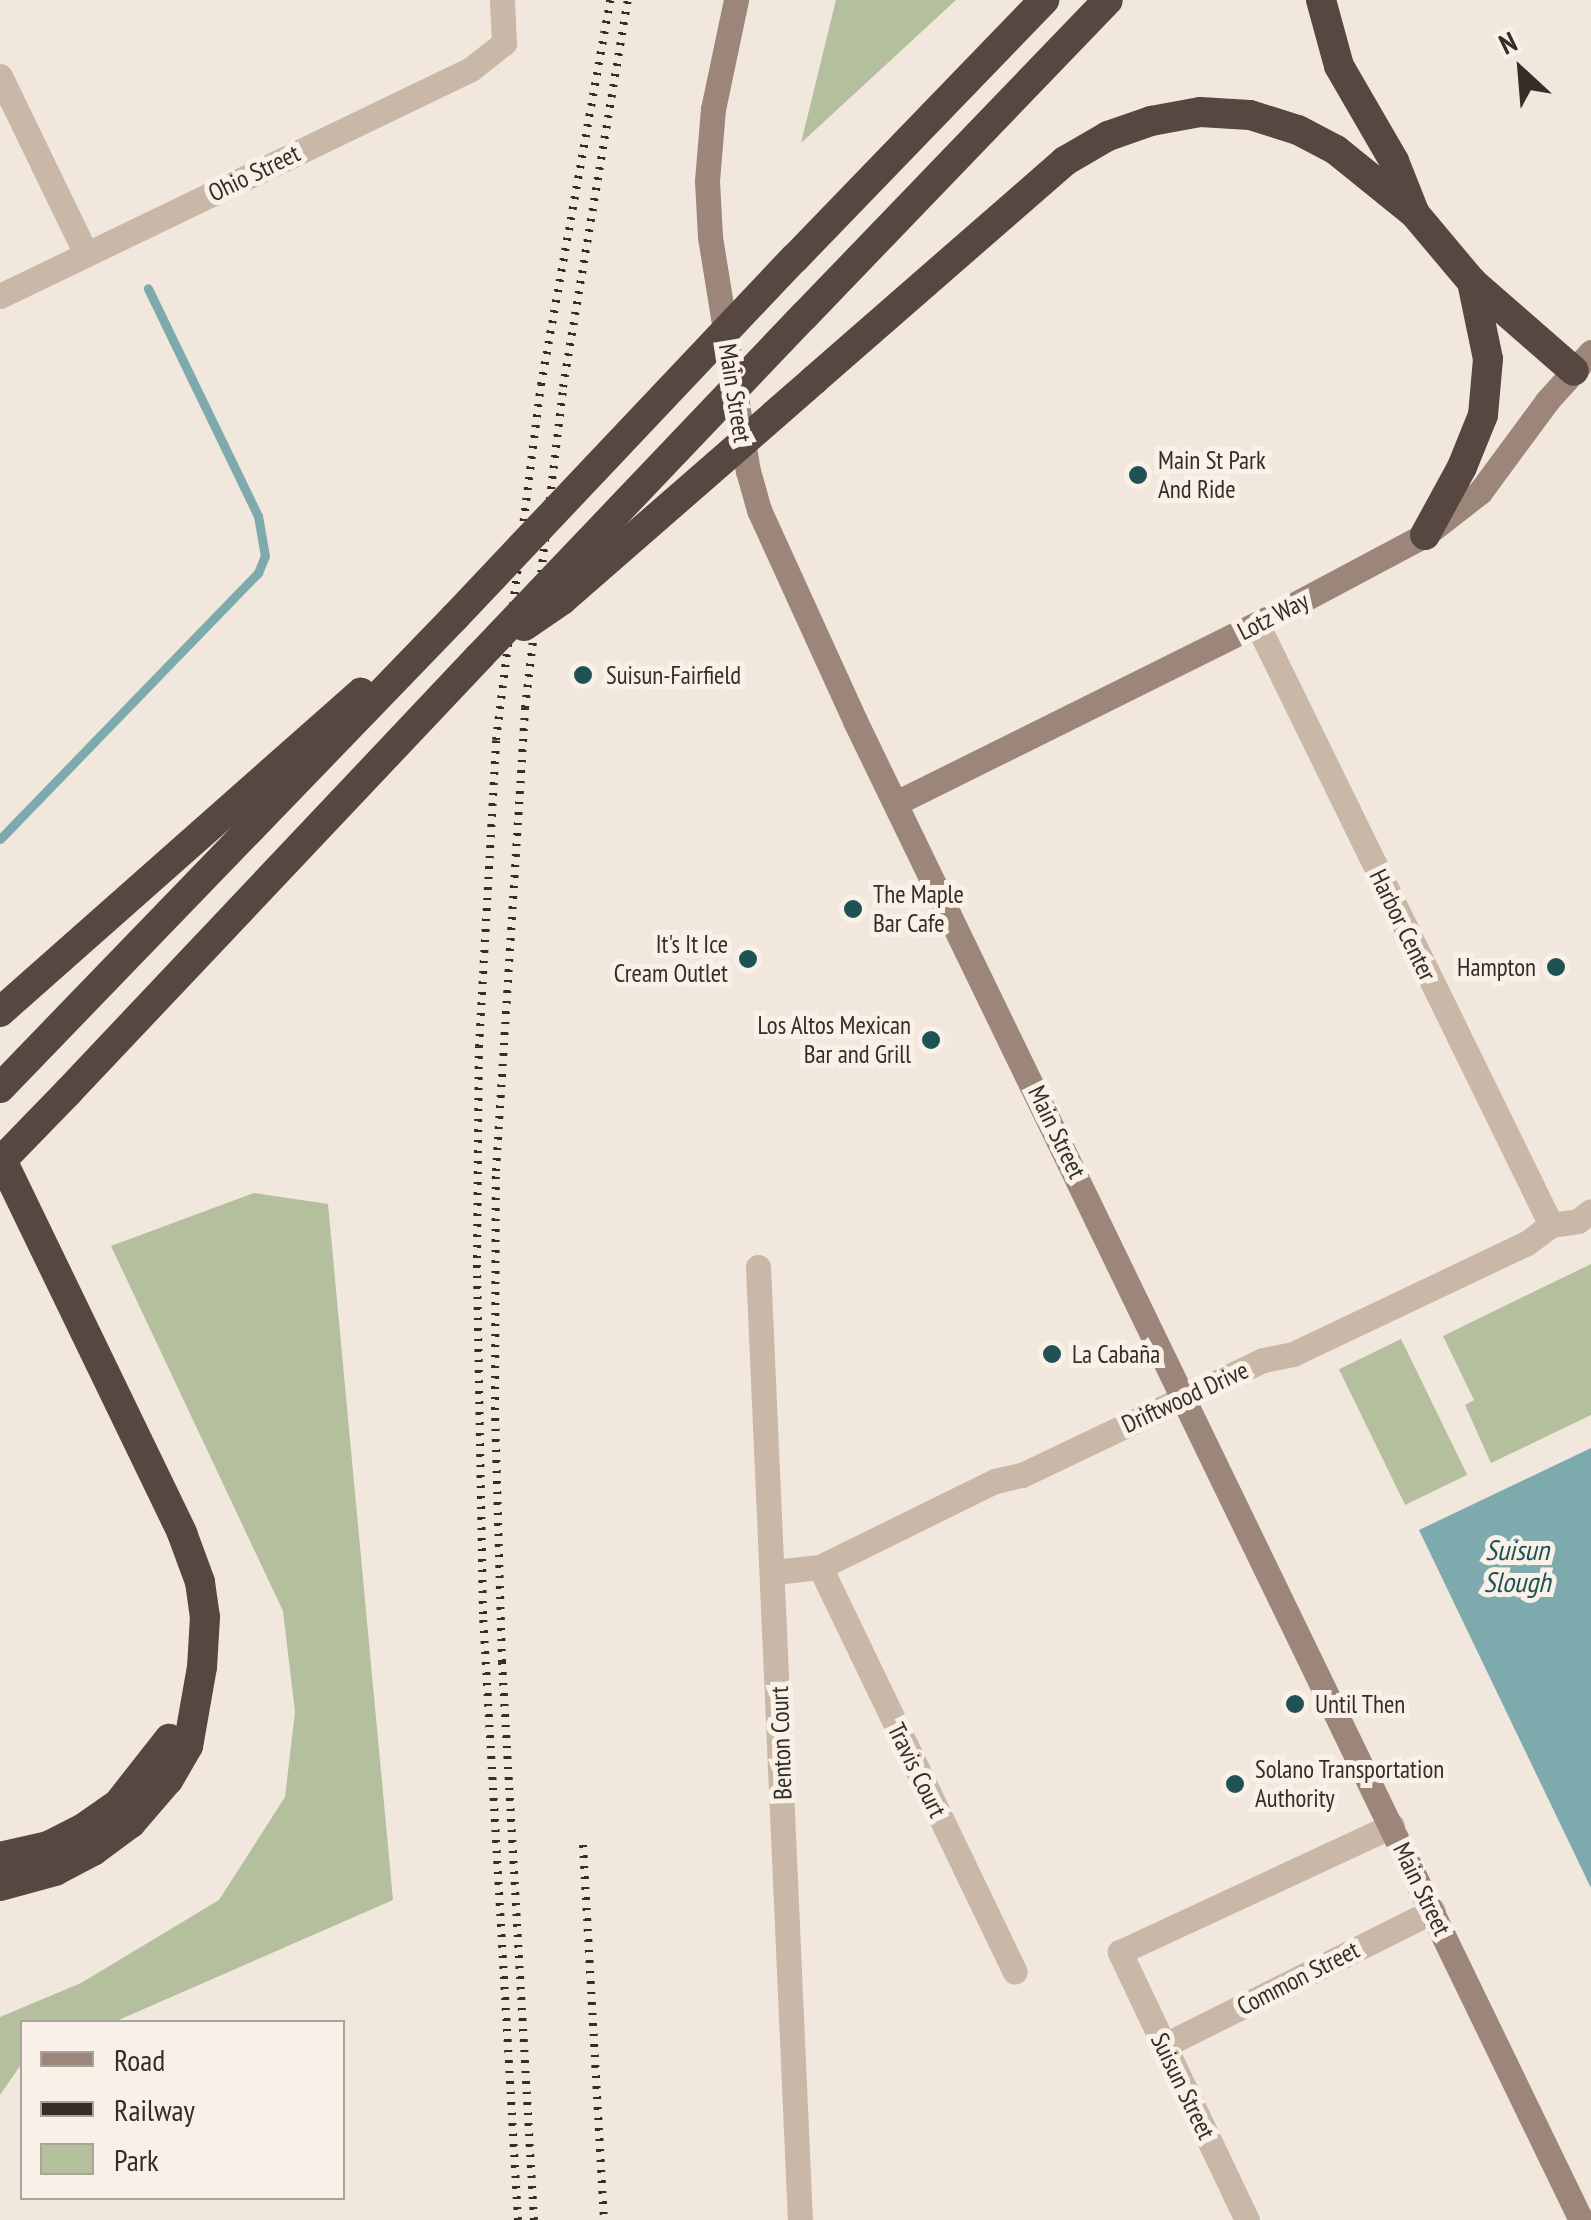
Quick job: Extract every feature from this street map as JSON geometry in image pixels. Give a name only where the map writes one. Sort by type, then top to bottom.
[{"type":"highway","points":[[10,1004],[344,721],[455,617],[1044,0]]},
{"type":"highway","points":[[0,1886],[55,1872],[131,1823],[168,1780],[188,1746],[202,1667],[205,1617],[200,1582],[182,1533],[0,1159],[1108,0]]},
{"type":"highway","points":[[1321,0],[1339,66],[1394,160],[1414,214]]},
{"type":"highway","points":[[480,656],[562,600],[1065,161],[1108,136],[1152,121],[1200,112],[1250,116],[1298,130],[1336,150],[1414,214],[1472,282],[1585,369]]},
{"type":"highway","points":[[1426,535],[1483,415],[1488,359],[1472,282]]},
{"type":"highway","points":[[0,1088],[344,721]]},
{"type":"highway","points":[[0,1857],[48,1846],[118,1804],[191,1714]]},
{"type":"main road","name":"Main Street","points":[[736,0],[712,109],[707,181],[710,237],[748,471],[784,570],[1581,2220]]},
{"type":"main road","name":"Lotz Way","points":[[896,803],[1257,624],[1426,535],[1480,492],[1585,369]]},
{"type":"street","name":"Ohio Street","points":[[0,296],[471,69],[504,43],[502,0]]},
{"type":"street","points":[[0,76],[86,254]]},
{"type":"street","name":"Harbor Center","points":[[1257,624],[1551,1225]]},
{"type":"street","name":"Driftwood Drive","points":[[774,1572],[820,1568],[995,1481],[1022,1475],[1263,1360],[1294,1354],[1527,1244],[1551,1225],[1578,1221],[1591,1210]]},
{"type":"street","name":"Benton Court","points":[[758,1267],[800,2220]]},
{"type":"street","name":"Travis Court","points":[[820,1568],[1014,1972]]},
{"type":"street","name":"Suisun Street","points":[[1247,2220],[1120,1952],[1392,1826]]},
{"type":"street","name":"Common Street","points":[[1163,2046],[1433,1911]]},
{"type":"green space","points":[[836,0],[956,0],[801,143]]},
{"type":"green space","points":[[254,1193],[328,1204],[393,1900],[119,2020],[20,2020],[20,2066],[0,2095],[0,2017],[81,1983],[219,1900],[285,1797],[295,1712],[283,1611],[111,1246]]},
{"type":"green space","points":[[1591,1264],[1591,1415],[1491,1463],[1465,1405],[1474,1400],[1443,1336]]},
{"type":"green space","points":[[1401,1339],[1467,1475],[1405,1505],[1339,1369]]},
{"type":"water","name":"Suisun Slough","points":[[1591,1448],[1591,1888],[1419,1530]]},
{"type":"waterway","points":[[0,839],[258,573],[265,556],[258,516],[148,288]]},
{"type":"railway","points":[[518,2220],[483,1614],[477,1258],[479,1047],[496,740],[541,385],[610,0]]},
{"type":"railway","points":[[534,2220],[502,1662],[495,1410],[496,1171],[525,708],[563,387],[628,0]]},
{"type":"railway","points":[[583,1845],[604,2220]]},
{"type":"place","name":"Main St Park And Ride","points":[[1138,475]]},
{"type":"place","name":"Suisun-Fairfield","points":[[583,675]]},
{"type":"place","name":"The Maple Bar Cafe","points":[[853,909]]},
{"type":"place","name":"It's It Ice Cream Outlet","points":[[748,959]]},
{"type":"place","name":"Hampton","points":[[1556,967]]},
{"type":"place","name":"Los Altos Mexican Bar and Grill","points":[[931,1040]]},
{"type":"place","name":"La Cabaña","points":[[1052,1354]]},
{"type":"place","name":"Until Then","points":[[1295,1704]]},
{"type":"place","name":"Solano Transportation Authority","points":[[1235,1784]]}]
